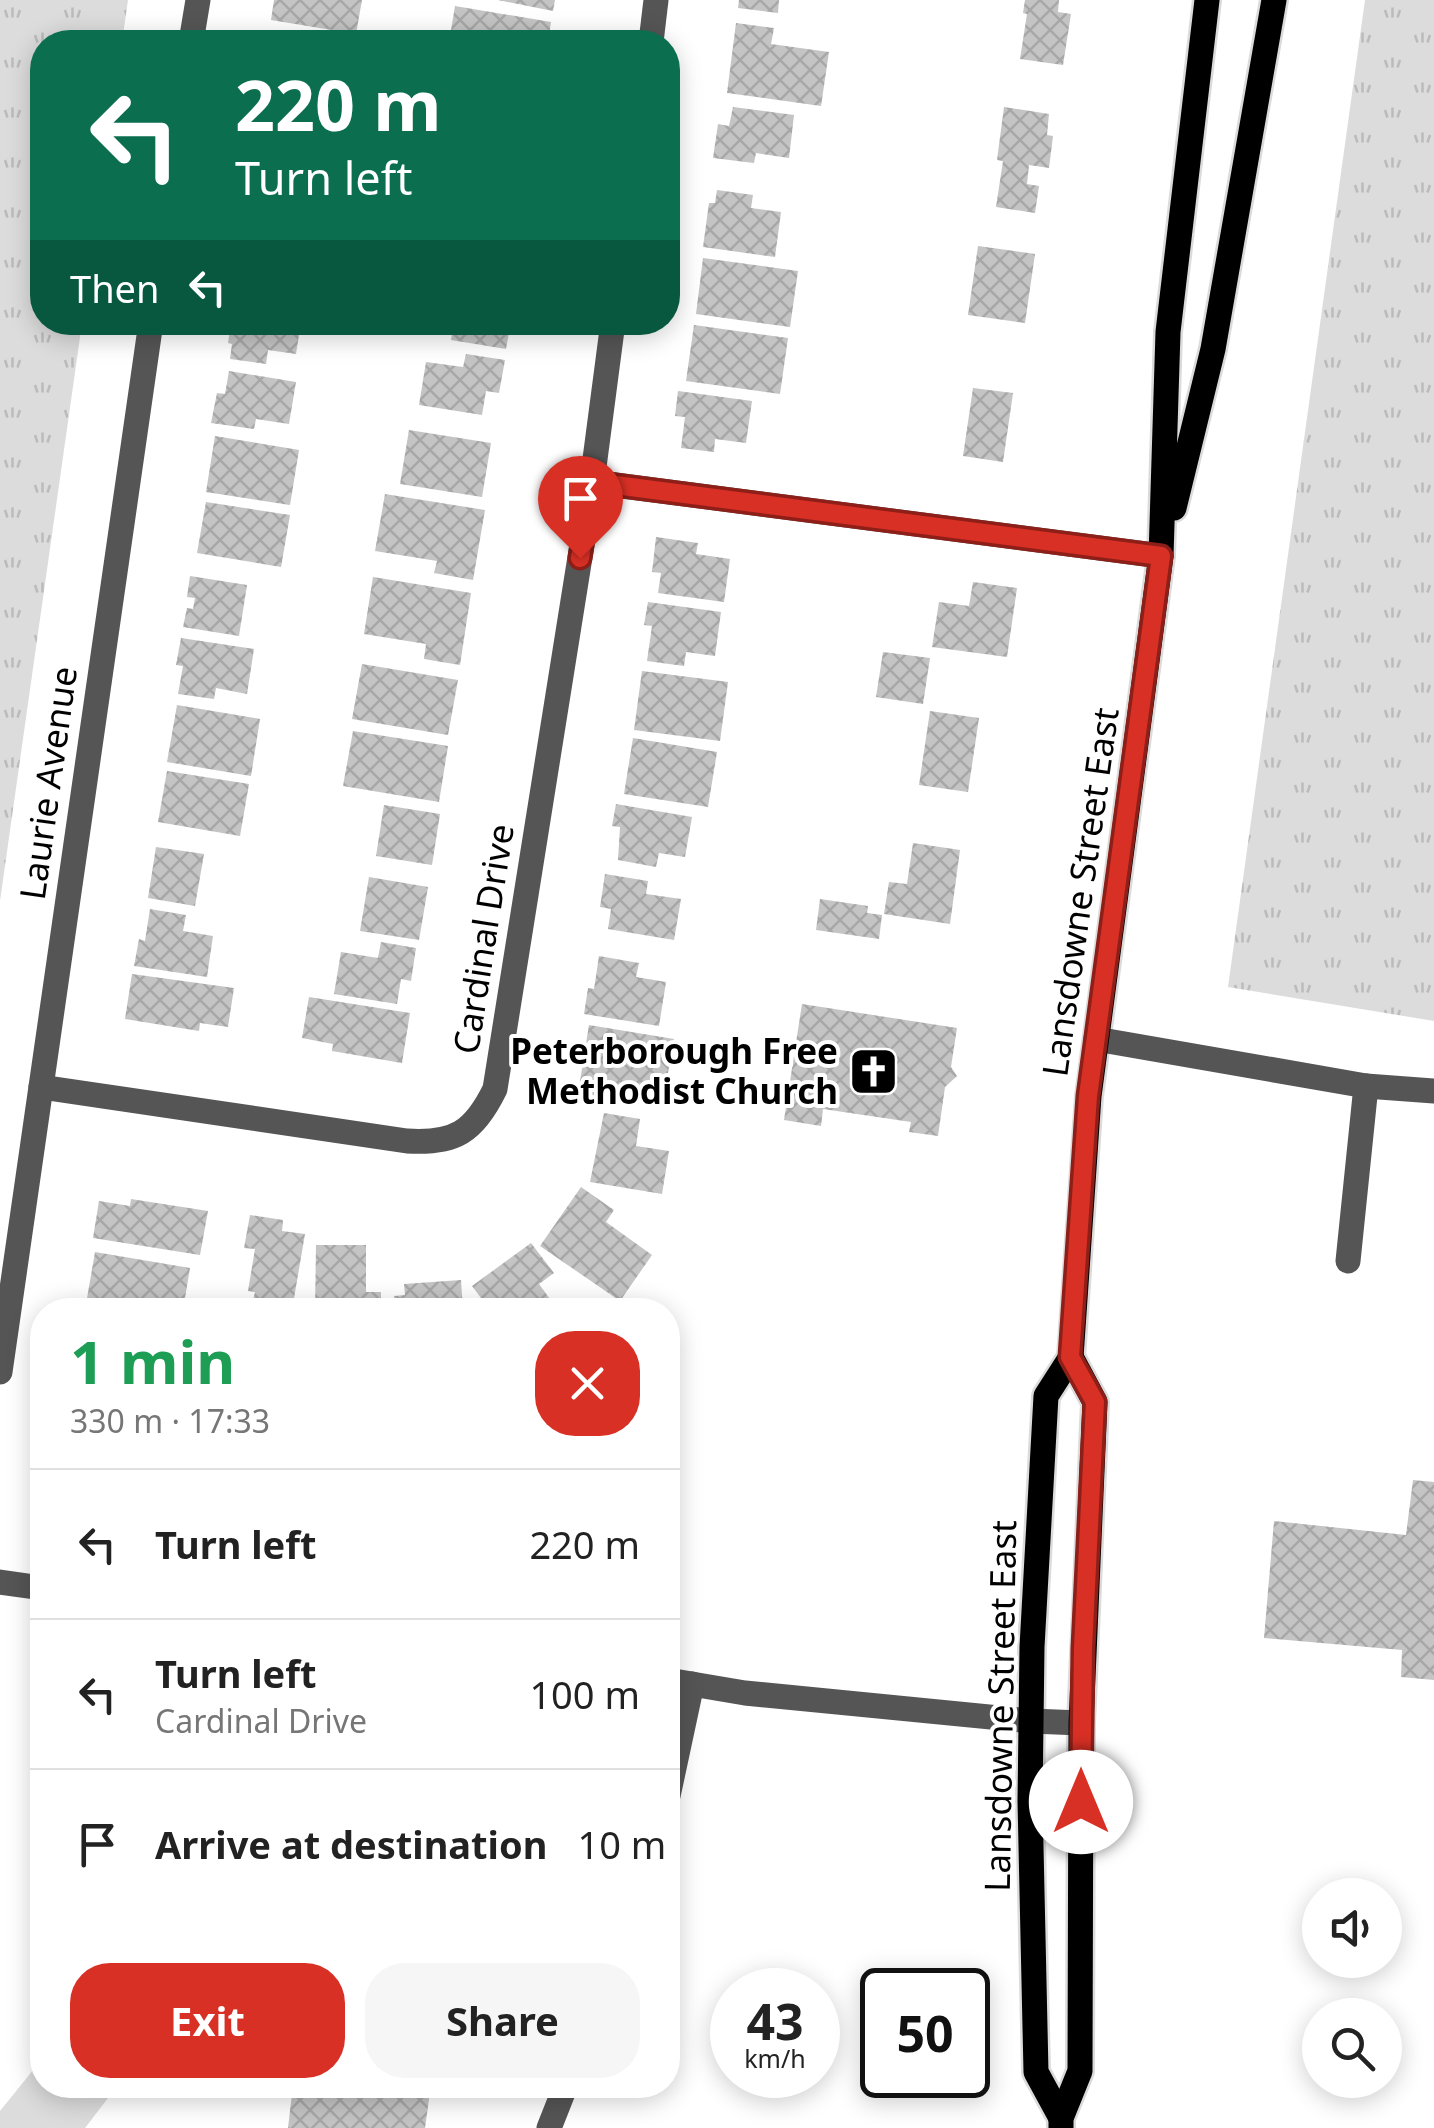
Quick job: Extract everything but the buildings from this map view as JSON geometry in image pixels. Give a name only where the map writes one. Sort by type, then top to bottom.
[{"type":"main road","name":"Lansdowne Street East","points":[[1061,2123],[1036,2072],[1030,1801],[1046,1396],[1070,1357],[1088,1096],[1161,556],[1168,332],[1207,0]]},
{"type":"main road","points":[[1260,88],[1262,0]]},
{"type":"main road","name":"Lansdowne Street East","points":[[1161,556],[1214,349],[1274,0]]},
{"type":"main road","name":"Lansdowne Street East","points":[[1061,2123],[1080,2072],[1081,1722],[1095,1402],[1070,1357]]},
{"type":"street","points":[[194,30],[198,0]]},
{"type":"street","points":[[652,30],[656,0]]},
{"type":"street","name":"Laurie Avenue","points":[[0,1372],[149,335]]},
{"type":"street","name":"Cardinal Drive","points":[[41,1087],[407,1142],[436,1143],[460,1134],[481,1117],[495,1089],[612,335]]},
{"type":"street","points":[[592,482],[1161,556]]},
{"type":"street","points":[[1096,1038],[1366,1086],[1434,1091]]},
{"type":"street","points":[[1348,1262],[1366,1086]]},
{"type":"street","points":[[0,1582],[30,1586]]},
{"type":"street","points":[[680,1682],[1031,1721],[1081,1722]]},
{"type":"street","points":[[548,2128],[561,2098]]},
{"type":"green space","points":[[0,0],[128,0],[124,30],[30,30],[30,335],[80,335],[0,901]]},
{"type":"green space","points":[[1365,0],[1434,0],[1434,1021],[1228,987]]},
{"type":"green space","points":[[30,2074],[30,2098],[108,2098],[85,2128],[0,2128],[0,2111]]},
{"type":"place","name":"Peterborough Free Methodist Church","points":[[873,1072]]},
{"type":"route","points":[[580,558],[592,482],[1161,556],[1088,1096],[1070,1357],[1095,1402],[1083,1648],[1081,1802]]}]
